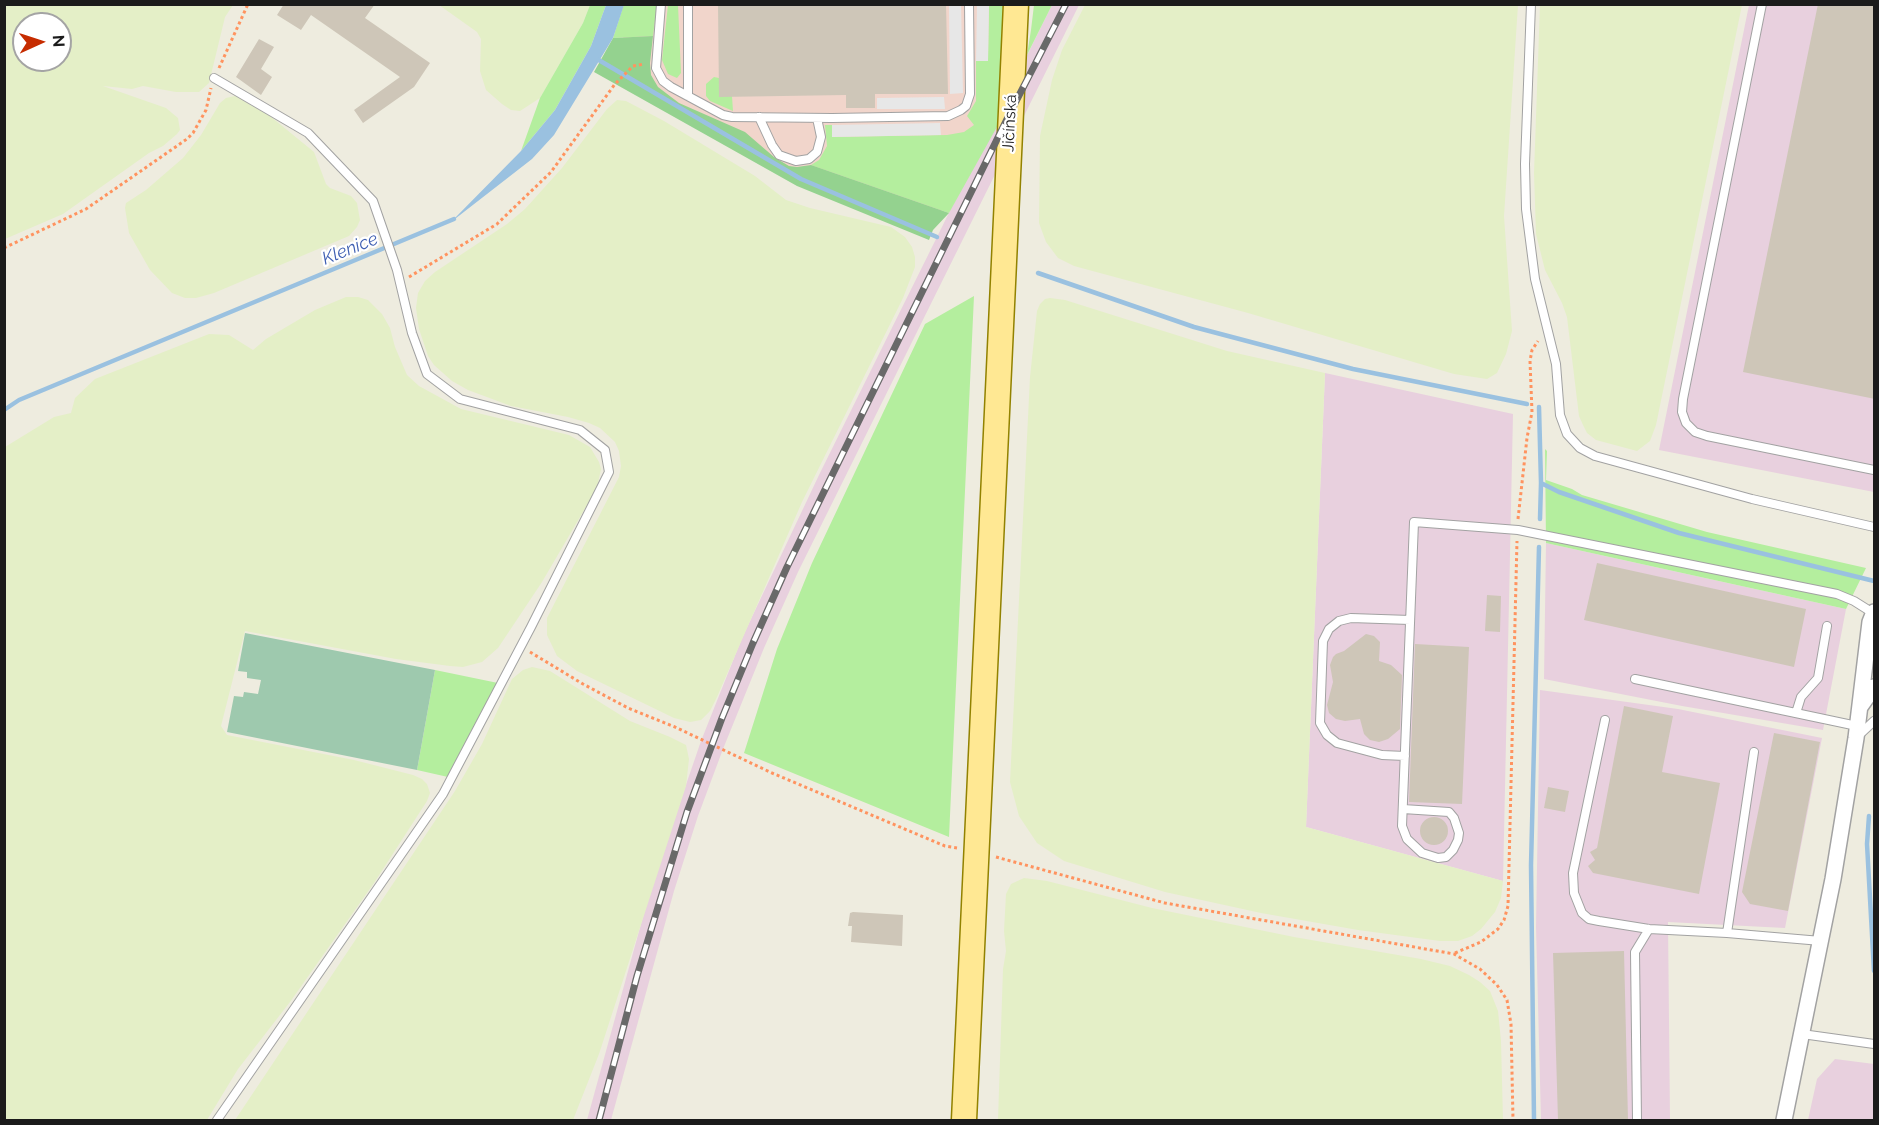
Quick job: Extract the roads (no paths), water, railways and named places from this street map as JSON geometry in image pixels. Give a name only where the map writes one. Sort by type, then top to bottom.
[{"type":"main road","name":"Jičínská","points":[[964,1120],[1016,4]]},
{"type":"street","points":[[1784,1120],[1833,879],[1860,707],[1869,630],[1874,612]]},
{"type":"street","points":[[1869,630],[1875,650]]},
{"type":"street","points":[[1860,707],[1875,687]]},
{"type":"lane","points":[[662,4],[656,68],[663,81],[723,115],[817,118],[956,114],[966,105],[970,94],[969,4]]},
{"type":"lane","points":[[688,4],[688,96]]},
{"type":"lane","points":[[1531,4],[1526,210],[1535,279],[1558,376],[1558,405],[1562,424],[1573,442],[1587,452],[1752,500],[1875,527]]},
{"type":"lane","points":[[1762,4],[1685,387],[1683,412],[1686,423],[1695,432],[1707,436],[1875,470]]},
{"type":"lane","points":[[214,78],[309,133],[373,201],[397,270],[412,333],[427,374],[460,399],[580,430],[605,450],[609,472],[521,647],[443,794],[217,1120]]},
{"type":"lane","points":[[759,117],[772,145],[780,155],[796,161],[809,159],[817,152],[821,137],[817,118]]},
{"type":"lane","points":[[1403,809],[1449,812],[1454,818],[1459,833],[1453,850],[1446,857],[1438,858],[1417,849],[1404,833],[1402,826],[1414,522],[1518,530],[1837,594],[1874,612]]},
{"type":"lane","points":[[1405,756],[1343,746],[1326,735],[1320,723],[1322,664],[1325,635],[1339,621],[1351,618],[1410,620]]},
{"type":"lane","points":[[1796,713],[1802,696],[1818,678],[1827,626]]},
{"type":"lane","points":[[1635,679],[1796,713],[1856,732],[1875,721]]},
{"type":"lane","points":[[1605,720],[1573,873],[1574,893],[1582,913],[1589,919],[1649,929],[1821,941]]},
{"type":"lane","points":[[1727,933],[1754,752]]},
{"type":"lane","points":[[1636,1120],[1635,952],[1649,929]]},
{"type":"lane","points":[[1802,1034],[1875,1044]]},
{"type":"water","points":[[606,5],[624,5],[613,38],[554,135],[532,159],[451,222],[521,151],[555,110],[591,46]]},
{"type":"waterway","points":[[597,59],[801,179],[937,237]]},
{"type":"waterway","name":"Klenice","points":[[4,410],[19,400],[454,219]]},
{"type":"waterway","points":[[1038,273],[1194,327],[1353,369],[1527,404]]},
{"type":"waterway","points":[[1539,407],[1541,483],[1559,492],[1679,533],[1874,581]]},
{"type":"waterway","points":[[1540,519],[1541,483]]},
{"type":"waterway","points":[[1534,1120],[1531,865],[1539,547]]},
{"type":"waterway","points":[[1869,816],[1867,844],[1874,971]]},
{"type":"railway","points":[[599,1120],[637,976],[687,812],[753,643],[787,567],[1066,4]]}]
